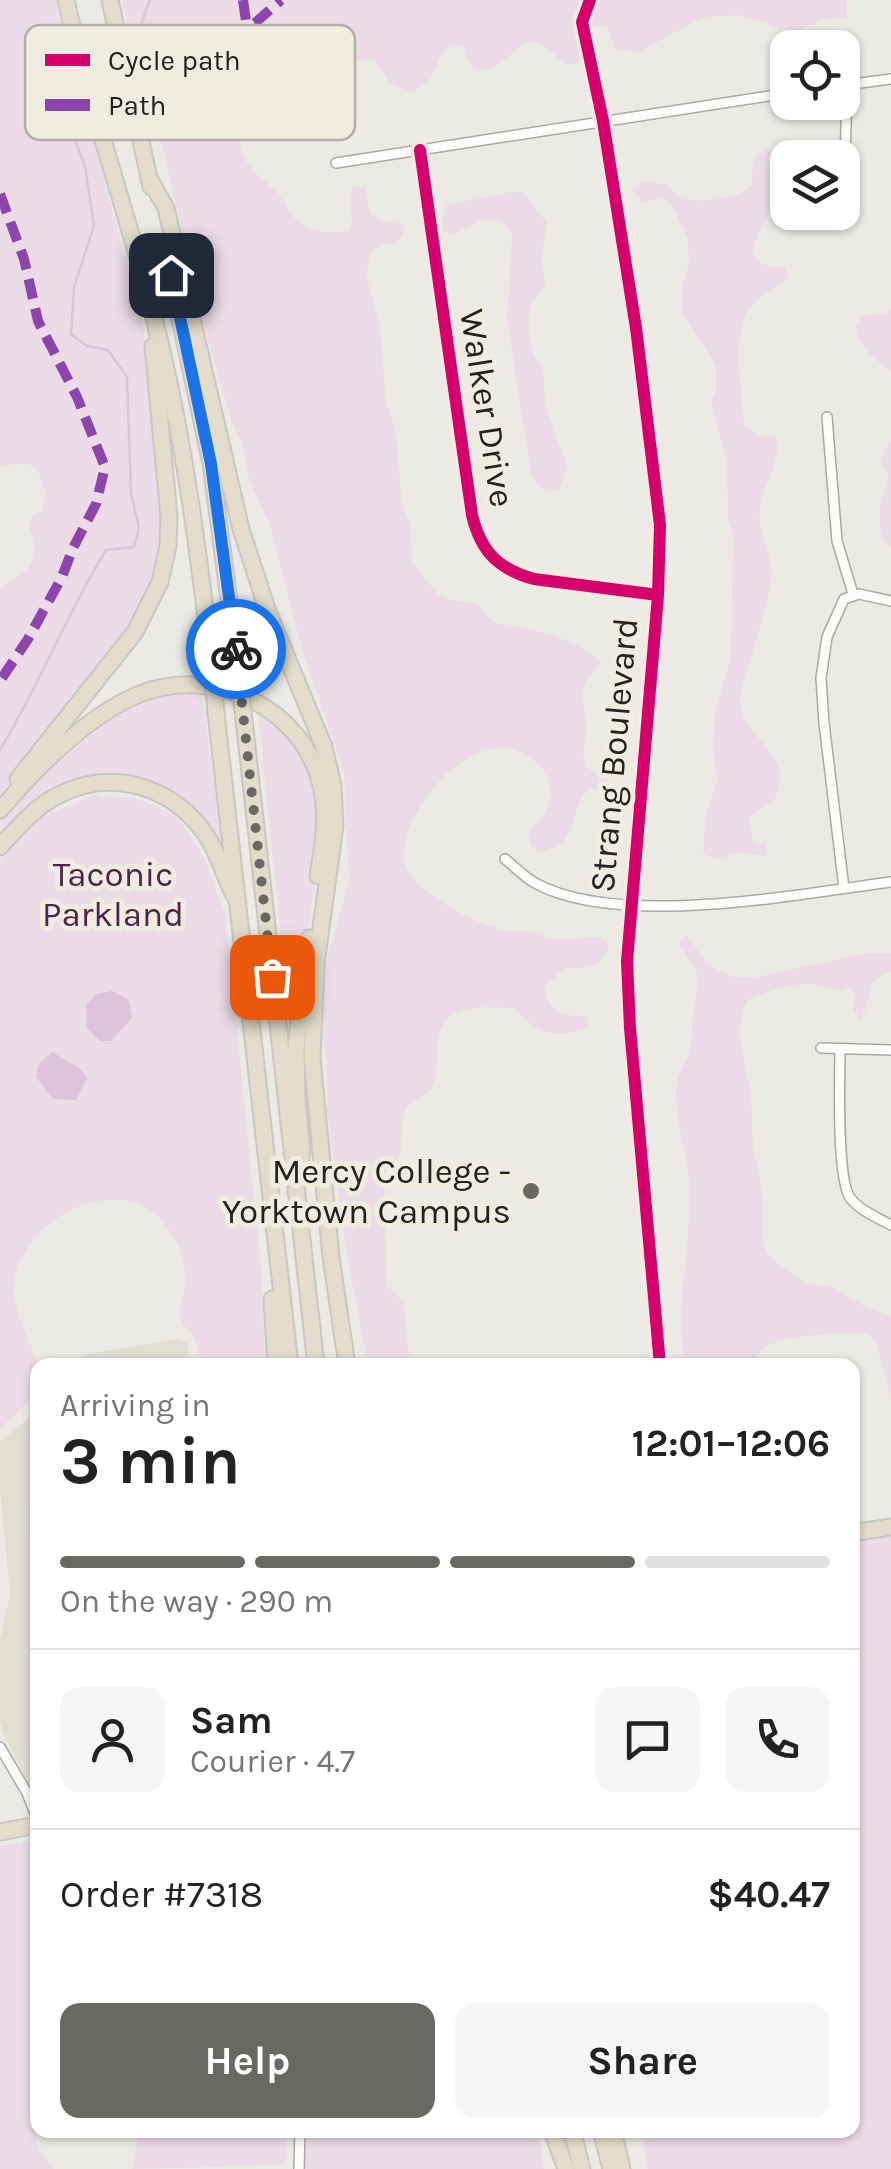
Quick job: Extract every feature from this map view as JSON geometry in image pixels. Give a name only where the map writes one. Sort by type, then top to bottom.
[{"type":"highway","points":[[66,0],[73,25]]},
{"type":"highway","points":[[110,0],[116,25]]},
{"type":"highway","points":[[104,140],[156,328],[191,504],[289,1358]]},
{"type":"highway","points":[[141,140],[208,448],[238,668],[315,1358]]},
{"type":"highway","points":[[150,180],[166,208],[244,540],[324,747],[334,785],[335,826],[316,964],[312,1058],[326,1219],[346,1358]]},
{"type":"highway","points":[[0,801],[135,632],[160,582],[169,517],[152,353],[156,328]]},
{"type":"highway","points":[[0,810],[51,758],[95,721],[151,690],[186,684],[227,690],[268,708],[294,732],[316,771],[325,819],[299,1012],[296,1079],[302,1152],[296,1193]]},
{"type":"highway","points":[[0,847],[30,815],[58,795],[94,783],[139,785],[171,800],[201,828],[239,905]]},
{"type":"highway","points":[[275,1232],[268,1249],[276,1358]]},
{"type":"highway","points":[[860,1532],[891,1527]]},
{"type":"highway","points":[[0,1832],[30,1825]]},
{"type":"highway","points":[[555,2138],[566,2169]]},
{"type":"highway","points":[[574,2138],[582,2169]]},
{"type":"highway","points":[[603,2138],[611,2169]]},
{"type":"highway","points":[[615,2138],[622,2169]]},
{"type":"street","name":"Strang Boulevard","points":[[584,34],[603,121],[636,328],[658,499],[658,594],[628,961],[630,1028],[659,1358]]},
{"type":"street","points":[[860,83],[891,79]]},
{"type":"street","points":[[336,163],[770,97]]},
{"type":"street","name":"Walker Drive","points":[[420,150],[472,515],[488,555],[516,574],[534,579],[658,594]]},
{"type":"street","points":[[828,418],[837,541],[853,594]]},
{"type":"street","points":[[844,888],[821,678],[827,636],[844,598],[853,594],[891,601]]},
{"type":"street","points":[[505,858],[533,882],[547,888],[630,904],[688,903],[891,882]]},
{"type":"street","points":[[821,1048],[891,1050]]},
{"type":"street","points":[[840,1049],[846,1190],[862,1209],[891,1225]]},
{"type":"street","points":[[0,1747],[30,1799]]},
{"type":"street","points":[[299,2169],[300,2138]]},
{"type":"shaded area","points":[[112,991],[129,1000],[132,1018],[111,1041],[100,1041],[87,1029],[86,1005],[96,994]]},
{"type":"shaded area","points":[[52,1052],[79,1068],[87,1078],[76,1100],[53,1099],[36,1077],[38,1065]]},
{"type":"shaded area","points":[[178,1339],[187,1343],[190,1358],[77,1358]]},
{"type":"shaded area","points":[[30,1417],[30,1786],[0,1721],[0,1640],[10,1594],[0,1491],[0,1442]]},
{"type":"green space","points":[[0,0],[55,0],[62,25],[25,25],[25,140],[93,140],[147,348],[164,535],[154,587],[113,654],[0,795],[0,587],[31,563],[34,548],[29,526],[33,515],[43,511],[45,490],[37,469],[28,464],[0,465]]},
{"type":"green space","points":[[122,0],[847,0],[847,18],[823,19],[799,30],[739,15],[704,17],[638,52],[614,48],[607,25],[578,29],[584,54],[577,63],[565,65],[549,49],[526,43],[501,63],[476,71],[464,46],[445,48],[431,78],[412,92],[390,83],[374,59],[355,61],[355,25],[128,25]]},
{"type":"green space","points":[[161,140],[240,140],[243,156],[253,170],[279,195],[291,214],[311,229],[350,231],[353,185],[365,187],[370,213],[380,220],[405,225],[402,237],[371,252],[366,275],[380,325],[386,403],[395,427],[402,503],[411,526],[412,563],[437,593],[449,600],[476,603],[494,623],[565,640],[601,663],[582,694],[587,730],[583,755],[586,767],[609,781],[601,790],[589,790],[582,798],[563,840],[540,852],[531,846],[528,834],[548,807],[549,784],[538,764],[510,749],[488,750],[466,759],[445,776],[413,819],[405,843],[405,864],[410,874],[432,895],[463,914],[503,930],[551,938],[601,937],[609,946],[597,963],[564,968],[545,986],[552,1008],[563,1014],[587,1016],[589,1028],[547,1032],[531,1024],[515,1008],[489,1007],[454,1014],[440,1031],[433,1085],[405,1112],[400,1154],[384,1173],[387,1286],[403,1302],[409,1358],[367,1358],[327,1111],[327,1063],[320,1016],[322,978],[349,881],[344,771],[303,654],[270,525],[249,479],[242,443],[205,330]]},
{"type":"green space","points":[[770,150],[770,212],[753,254],[766,266],[784,266],[789,277],[751,306],[739,346],[744,425],[763,437],[775,435],[777,444],[760,517],[771,563],[771,583],[740,697],[742,713],[773,757],[780,782],[774,799],[748,820],[754,843],[766,844],[766,856],[740,853],[714,859],[703,853],[706,816],[717,781],[713,745],[716,708],[731,657],[733,534],[728,522],[727,463],[711,402],[716,390],[716,366],[682,312],[682,288],[689,263],[688,238],[672,205],[661,197],[644,203],[632,190],[644,182],[668,185],[678,197],[687,200],[731,196],[752,186],[753,162],[760,152]]},
{"type":"green space","points":[[511,191],[524,193],[547,223],[541,260],[546,285],[531,303],[528,329],[534,355],[543,366],[545,404],[567,466],[559,489],[542,487],[531,474],[507,319],[512,235],[507,226],[493,219],[453,235],[443,230],[447,205]]},
{"type":"green space","points":[[891,309],[891,371],[863,345],[856,324],[864,315]]},
{"type":"green space","points":[[891,441],[890,547],[879,521],[889,474],[881,463]]},
{"type":"green space","points":[[174,690],[201,690],[222,838],[218,841],[192,812],[154,784],[88,780],[0,841],[0,821],[55,765],[121,711]]},
{"type":"green space","points":[[258,712],[269,714],[290,736],[315,777],[320,806],[318,860],[295,1024],[290,1025]]},
{"type":"green space","name":"Taconic Parkland","points":[[92,796],[135,798],[176,815],[204,857],[225,913],[261,1266],[265,1358],[199,1358],[196,1342],[180,1317],[185,1270],[169,1230],[144,1207],[122,1200],[97,1201],[74,1208],[52,1222],[33,1240],[20,1261],[14,1294],[35,1358],[30,1358],[30,1401],[0,1428],[0,861],[41,818]],"holes":[[[45,1055],[64,1101],[53,1098],[36,1077]]]},
{"type":"green space","points":[[686,935],[709,965],[732,977],[757,977],[867,953],[891,953],[891,972],[871,986],[860,1019],[853,1009],[855,997],[851,987],[840,991],[794,985],[749,999],[739,1034],[751,1095],[753,1146],[763,1196],[763,1240],[767,1252],[775,1262],[807,1283],[833,1288],[891,1316],[891,1398],[876,1343],[868,1334],[781,1340],[769,1345],[756,1358],[685,1358],[682,1296],[689,1181],[676,1089],[690,1048],[698,978],[679,945]]},
{"type":"green space","points":[[891,1533],[891,2169],[648,2169],[642,2138],[860,2138],[860,1538]]},
{"type":"green space","points":[[30,1841],[30,2138],[35,2138],[53,2169],[0,2169],[0,1846]]},
{"type":"green space","points":[[138,2138],[286,2138],[287,2160],[279,2165],[132,2169]]},
{"type":"green space","points":[[305,2138],[539,2138],[544,2169],[303,2169]]},
{"type":"waterway","points":[[141,25],[150,0]]},
{"type":"waterway","points":[[0,750],[106,550],[134,547],[139,528],[131,493],[127,377],[108,350],[87,346],[71,334],[74,287],[94,226],[85,166],[75,140]]},
{"type":"marked path","points":[[243,0],[246,21],[255,23],[281,0]]},
{"type":"marked path","points":[[0,194],[24,259],[38,321],[77,397],[105,467],[96,504],[62,577],[0,681]]},
{"type":"cycle path","points":[[590,0],[582,22],[603,121],[636,328],[660,525],[658,595],[627,961],[659,1358]]},
{"type":"cycle path","points":[[420,150],[472,515],[480,539],[501,564],[534,579],[658,595]]},
{"type":"way so far","points":[[236,649],[272,977]]},
{"type":"place","name":"Mercy College - Yorktown Campus","points":[[531,1191]]},
{"type":"route","points":[[171,275],[211,464],[236,649]]}]
